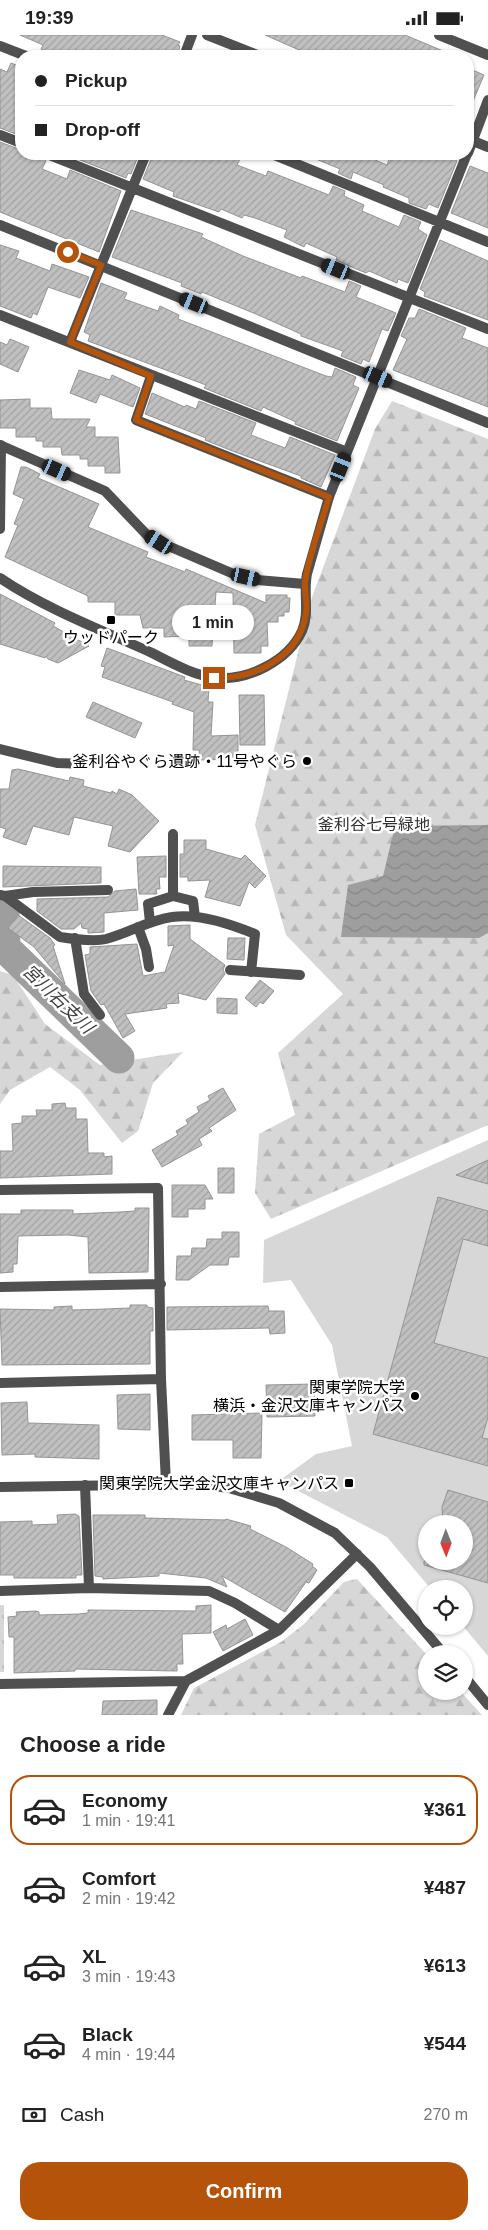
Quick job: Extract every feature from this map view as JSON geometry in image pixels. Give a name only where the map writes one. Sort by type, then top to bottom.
[{"type":"street","points":[[186,50],[192,35]]},
{"type":"street","points":[[207,35],[245,50]]},
{"type":"street","points":[[439,35],[488,55]]},
{"type":"street","points":[[0,46],[15,52]]},
{"type":"street","points":[[474,131],[488,100]]},
{"type":"street","points":[[0,135],[15,141]]},
{"type":"street","points":[[474,142],[488,147]]},
{"type":"street","points":[[62,160],[488,329]]},
{"type":"street","points":[[70,342],[144,160]]},
{"type":"street","points":[[287,160],[488,242]]},
{"type":"street","points":[[0,578],[80,621],[188,670],[214,678],[234,678],[271,664],[294,643],[302,630],[306,612],[305,584],[329,497],[411,299],[464,160]]},
{"type":"street","points":[[0,225],[488,423]]},
{"type":"street","points":[[0,315],[347,452]]},
{"type":"street","points":[[151,376],[136,420],[329,497]]},
{"type":"street","points":[[0,529],[1,445],[105,491],[147,535],[159,542],[236,575],[257,580],[305,584]]},
{"type":"street","points":[[0,749],[57,763],[88,764]]},
{"type":"street","points":[[173,895],[174,834]]},
{"type":"street","points":[[3,895],[33,892],[108,891]]},
{"type":"street","points":[[3,895],[60,937],[105,939],[150,922],[174,917],[195,917],[255,933],[251,972]]},
{"type":"street","points":[[150,922],[148,905],[173,895],[193,901],[195,917]]},
{"type":"street","points":[[138,927],[146,949],[149,967]]},
{"type":"street","points":[[75,938],[84,994],[100,1015]]},
{"type":"street","points":[[230,970],[300,975]]},
{"type":"street","points":[[0,1190],[158,1188],[161,1379],[166,1483]]},
{"type":"street","points":[[0,1287],[161,1284]]},
{"type":"street","points":[[0,1383],[161,1379]]},
{"type":"street","points":[[0,1487],[166,1483],[228,1488],[280,1503],[335,1533],[357,1554],[436,1645]]},
{"type":"street","points":[[85,1485],[89,1588]]},
{"type":"street","points":[[0,1684],[186,1681],[279,1630],[357,1554]]},
{"type":"street","points":[[0,1591],[89,1588],[209,1591],[235,1603],[279,1630]]},
{"type":"street","points":[[168,1715],[186,1681]]},
{"type":"street","points":[[473,1687],[488,1705]]},
{"type":"green space","name":"釜利谷七号緑地","points":[[392,401],[488,439],[488,1125],[271,1219],[255,1193],[259,1134],[295,1115],[278,1053],[343,994],[286,935],[255,825],[312,597],[375,429]]},
{"type":"green space","points":[[0,971],[13,975],[45,1024],[100,1065],[183,1052],[153,1083],[138,1131],[122,1143],[80,1090],[50,1067],[10,1090],[0,1104]]},
{"type":"green space","name":"関東学院大学 横浜・金沢文庫キャンパス","points":[[488,1140],[488,1656],[470,1635],[473,1635],[473,1580],[423,1580],[387,1537],[279,1481],[316,1454],[352,1446],[332,1345],[291,1280],[263,1283],[264,1240]]},
{"type":"green space","points":[[357,1579],[418,1645],[418,1700],[468,1700],[482,1715],[181,1715],[194,1688],[281,1642],[303,1625],[344,1582]]},
{"type":"green space","points":[[0,1605],[4,1605],[4,1672],[0,1672]]},
{"type":"water","points":[[488,825],[488,933],[479,938],[341,937],[348,885],[383,876],[395,826]]},
{"type":"building","points":[[20,35],[162,35],[180,42],[178,45],[180,46],[179,50],[43,50],[41,49],[43,45]]},
{"type":"building","points":[[265,35],[405,35],[441,50],[299,50]]},
{"type":"building","points":[[11,63],[15,65],[15,134],[0,128],[0,69],[7,72]]},
{"type":"building","points":[[474,71],[484,75],[474,99]]},
{"type":"building","points":[[0,142],[15,148],[15,160],[45,160],[42,169],[67,179],[70,170],[121,191],[99,252],[0,212]]},
{"type":"building","points":[[80,160],[137,160],[131,174],[128,173],[126,178]]},
{"type":"building","points":[[151,160],[240,160],[237,165],[266,176],[268,171],[329,195],[333,186],[345,191],[344,196],[364,205],[362,211],[399,227],[404,215],[421,222],[418,229],[427,235],[408,283],[398,279],[397,283],[369,271],[366,273],[336,260],[337,257],[306,243],[304,247],[284,237],[287,230],[255,218],[244,215],[242,218],[221,209],[219,212],[173,196],[174,192],[143,179]]},
{"type":"building","points":[[318,160],[375,160],[387,165],[389,160],[457,161],[438,208],[429,204],[426,209],[409,203],[409,198],[383,187],[384,185],[353,172],[351,179],[338,173],[340,169]]},
{"type":"building","points":[[470,166],[488,173],[488,228],[451,213]]},
{"type":"building","points":[[131,210],[203,234],[201,237],[243,256],[301,278],[302,276],[345,292],[349,281],[361,286],[356,297],[396,313],[388,331],[382,329],[369,362],[363,359],[361,364],[341,356],[343,351],[301,336],[301,334],[256,314],[202,292],[201,294],[181,286],[182,283],[112,257]]},
{"type":"building","points":[[440,240],[488,261],[488,320],[424,296],[425,292],[420,289]]},
{"type":"building","points":[[0,245],[19,251],[16,258],[50,271],[52,264],[89,277],[80,298],[48,287],[37,315],[33,313],[31,318],[0,306]]},
{"type":"building","points":[[101,283],[127,293],[124,299],[158,311],[160,306],[179,315],[178,319],[326,376],[332,377],[335,368],[356,377],[353,385],[359,388],[337,441],[295,424],[296,422],[263,407],[261,411],[204,388],[206,385],[88,341],[90,335],[84,332]]},
{"type":"building","points":[[419,309],[466,328],[462,338],[488,348],[488,407],[393,370],[407,339],[401,336],[409,318],[415,318]]},
{"type":"building","points":[[10,339],[29,347],[18,372],[0,364],[0,342],[7,345]]},
{"type":"building","points":[[79,370],[110,380],[112,375],[140,388],[133,407],[100,394],[96,403],[70,393]]},
{"type":"building","points":[[152,393],[185,407],[186,405],[196,409],[199,401],[256,423],[251,435],[285,448],[290,437],[335,455],[321,487],[301,478],[301,476],[235,452],[205,440],[206,438],[145,414]]},
{"type":"building","points":[[30,399],[30,408],[51,408],[52,419],[90,419],[86,427],[95,427],[95,437],[118,437],[120,473],[105,473],[105,466],[88,466],[88,459],[80,459],[80,455],[62,455],[61,447],[43,447],[43,441],[36,441],[36,437],[16,437],[16,428],[0,428],[0,400]]},
{"type":"building","points":[[21,467],[26,467],[40,474],[38,478],[99,504],[88,527],[148,552],[146,557],[185,572],[186,569],[266,603],[266,595],[287,595],[287,598],[290,598],[289,612],[284,612],[284,616],[278,616],[278,622],[267,622],[268,646],[261,646],[261,653],[234,653],[233,593],[216,592],[212,646],[189,646],[189,636],[164,637],[164,628],[143,628],[140,615],[115,615],[115,602],[88,602],[88,596],[5,557],[18,525],[14,524],[24,499],[13,494]]},
{"type":"building","points":[[0,594],[55,623],[53,626],[89,646],[58,663],[48,659],[46,656],[45,658],[0,644]]},
{"type":"building","points":[[107,648],[185,677],[184,680],[209,687],[208,702],[213,702],[211,736],[238,735],[238,759],[200,760],[199,750],[193,750],[194,712],[172,704],[173,702],[102,677],[105,667],[101,666]]},
{"type":"building","points":[[239,695],[264,695],[265,745],[240,745]]},
{"type":"building","points":[[93,702],[142,723],[135,738],[86,717]]},
{"type":"building","points":[[18,769],[69,781],[70,777],[84,780],[83,786],[111,793],[112,791],[117,794],[119,789],[132,795],[159,821],[130,852],[108,846],[113,826],[74,817],[69,835],[33,826],[26,845],[3,837],[6,829],[0,827],[0,789],[9,789],[12,770]]},
{"type":"building","points":[[184,840],[206,840],[206,849],[241,859],[245,855],[266,876],[255,888],[249,882],[240,906],[205,897],[210,880],[188,881],[188,877],[180,877],[180,854],[184,854]]},
{"type":"building","points":[[166,856],[166,877],[159,877],[160,889],[156,889],[157,894],[139,894],[137,857]]},
{"type":"building","points":[[3,866],[101,867],[101,883],[3,887]]},
{"type":"building","points":[[136,889],[138,910],[104,913],[104,932],[88,933],[88,929],[82,928],[81,923],[74,929],[61,929],[37,911],[37,899],[108,897],[115,891]]},
{"type":"building","points":[[18,915],[50,938],[55,945],[53,946],[65,984],[34,947],[8,928]]},
{"type":"building","points":[[190,925],[190,939],[225,965],[223,970],[225,974],[206,1000],[178,993],[179,1003],[166,1004],[167,1008],[125,1014],[135,1031],[123,1038],[104,1004],[101,1005],[91,991],[85,955],[90,954],[90,947],[137,944],[143,976],[165,972],[174,945],[168,946],[168,926]]},
{"type":"building","points":[[228,938],[245,938],[244,960],[227,959]]},
{"type":"building","points":[[260,980],[274,991],[263,1004],[260,1002],[256,1007],[245,998]]},
{"type":"building","points":[[217,998],[237,999],[237,1014],[217,1013]]},
{"type":"building","points":[[223,1088],[236,1110],[209,1128],[212,1131],[199,1139],[202,1145],[162,1167],[152,1150],[178,1135],[176,1131],[188,1124],[186,1120],[199,1112],[197,1107],[210,1100],[208,1096]]},
{"type":"building","points":[[65,1103],[66,1108],[76,1108],[76,1119],[87,1119],[88,1153],[104,1153],[104,1157],[112,1156],[112,1174],[0,1178],[0,1151],[13,1151],[12,1124],[22,1123],[22,1116],[37,1116],[36,1110],[52,1110],[52,1104]]},
{"type":"building","points":[[488,1160],[488,1184],[456,1175]]},
{"type":"building","points":[[218,1168],[234,1168],[234,1193],[218,1193]]},
{"type":"building","points":[[172,1185],[205,1185],[213,1199],[205,1199],[205,1209],[188,1209],[188,1217],[172,1217]]},
{"type":"building","points":[[438,1197],[488,1211],[488,1246],[463,1239],[434,1343],[488,1358],[488,1417],[482,1438],[488,1439],[488,1466],[373,1434]]},
{"type":"building","points":[[135,1208],[149,1208],[148,1272],[89,1273],[88,1237],[68,1235],[18,1236],[17,1264],[13,1264],[13,1272],[0,1273],[0,1214],[21,1214],[21,1210],[73,1210],[73,1214],[120,1212],[135,1211]]},
{"type":"building","points":[[222,1232],[239,1232],[239,1257],[229,1257],[228,1265],[210,1265],[189,1280],[176,1280],[177,1256],[191,1256],[192,1248],[206,1248],[207,1239],[222,1239]]},
{"type":"building","points":[[130,1305],[147,1305],[147,1307],[153,1308],[153,1331],[150,1331],[150,1364],[2,1365],[0,1309],[54,1310],[54,1307],[72,1306],[72,1310],[105,1309],[130,1308]]},
{"type":"building","points":[[268,1306],[269,1311],[284,1311],[285,1333],[270,1334],[269,1328],[167,1330],[167,1307]]},
{"type":"building","points":[[314,1384],[315,1416],[267,1417],[266,1385]]},
{"type":"building","points":[[150,1394],[150,1430],[118,1429],[117,1395]]},
{"type":"building","points":[[27,1402],[28,1423],[99,1425],[99,1459],[35,1457],[35,1454],[2,1455],[1,1403]]},
{"type":"building","points":[[262,1413],[261,1458],[233,1458],[233,1440],[192,1440],[192,1415]]},
{"type":"building","points":[[448,1490],[488,1502],[488,1583],[442,1570],[473,1570],[473,1515],[442,1515],[442,1507]]},
{"type":"building","points":[[75,1514],[79,1516],[82,1575],[76,1575],[76,1578],[14,1578],[14,1575],[0,1575],[0,1522],[32,1521],[32,1525],[58,1524],[57,1515]]},
{"type":"building","points":[[93,1515],[145,1515],[145,1518],[226,1519],[251,1526],[250,1529],[286,1547],[313,1564],[312,1566],[317,1570],[309,1583],[306,1582],[285,1612],[222,1576],[227,1587],[206,1578],[159,1573],[159,1576],[103,1579],[103,1577],[95,1576]]},
{"type":"building","points":[[211,1605],[211,1633],[182,1634],[183,1664],[177,1664],[177,1671],[75,1669],[75,1671],[14,1673],[14,1637],[9,1637],[8,1617],[17,1616],[16,1612],[36,1611],[39,1612],[39,1615],[79,1614],[88,1613],[88,1610],[196,1611],[196,1606]]},
{"type":"building","points":[[245,1619],[253,1635],[223,1651],[213,1632],[226,1625],[227,1629]]},
{"type":"building","points":[[157,1700],[157,1715],[102,1715],[103,1701]]},
{"type":"waterway","name":"宮川右支川","points":[[0,908],[4,911],[5,948],[119,1058]]},
{"type":"place","name":"ウッドパーク","points":[[111,620]]},
{"type":"place","name":"釜利谷やぐら遺跡・11号やぐら","points":[[307,761]]},
{"type":"place","name":"関東学院大学 横浜・金沢文庫キャンパス","points":[[415,1396]]},
{"type":"place","name":"関東学院大学金沢文庫キャンパス","points":[[349,1483]]},
{"type":"route","points":[[68,252],[101,265],[70,342],[151,376],[136,420],[329,497],[305,584],[306,612],[302,630],[294,643],[271,664],[253,672],[234,678],[214,678]]}]
